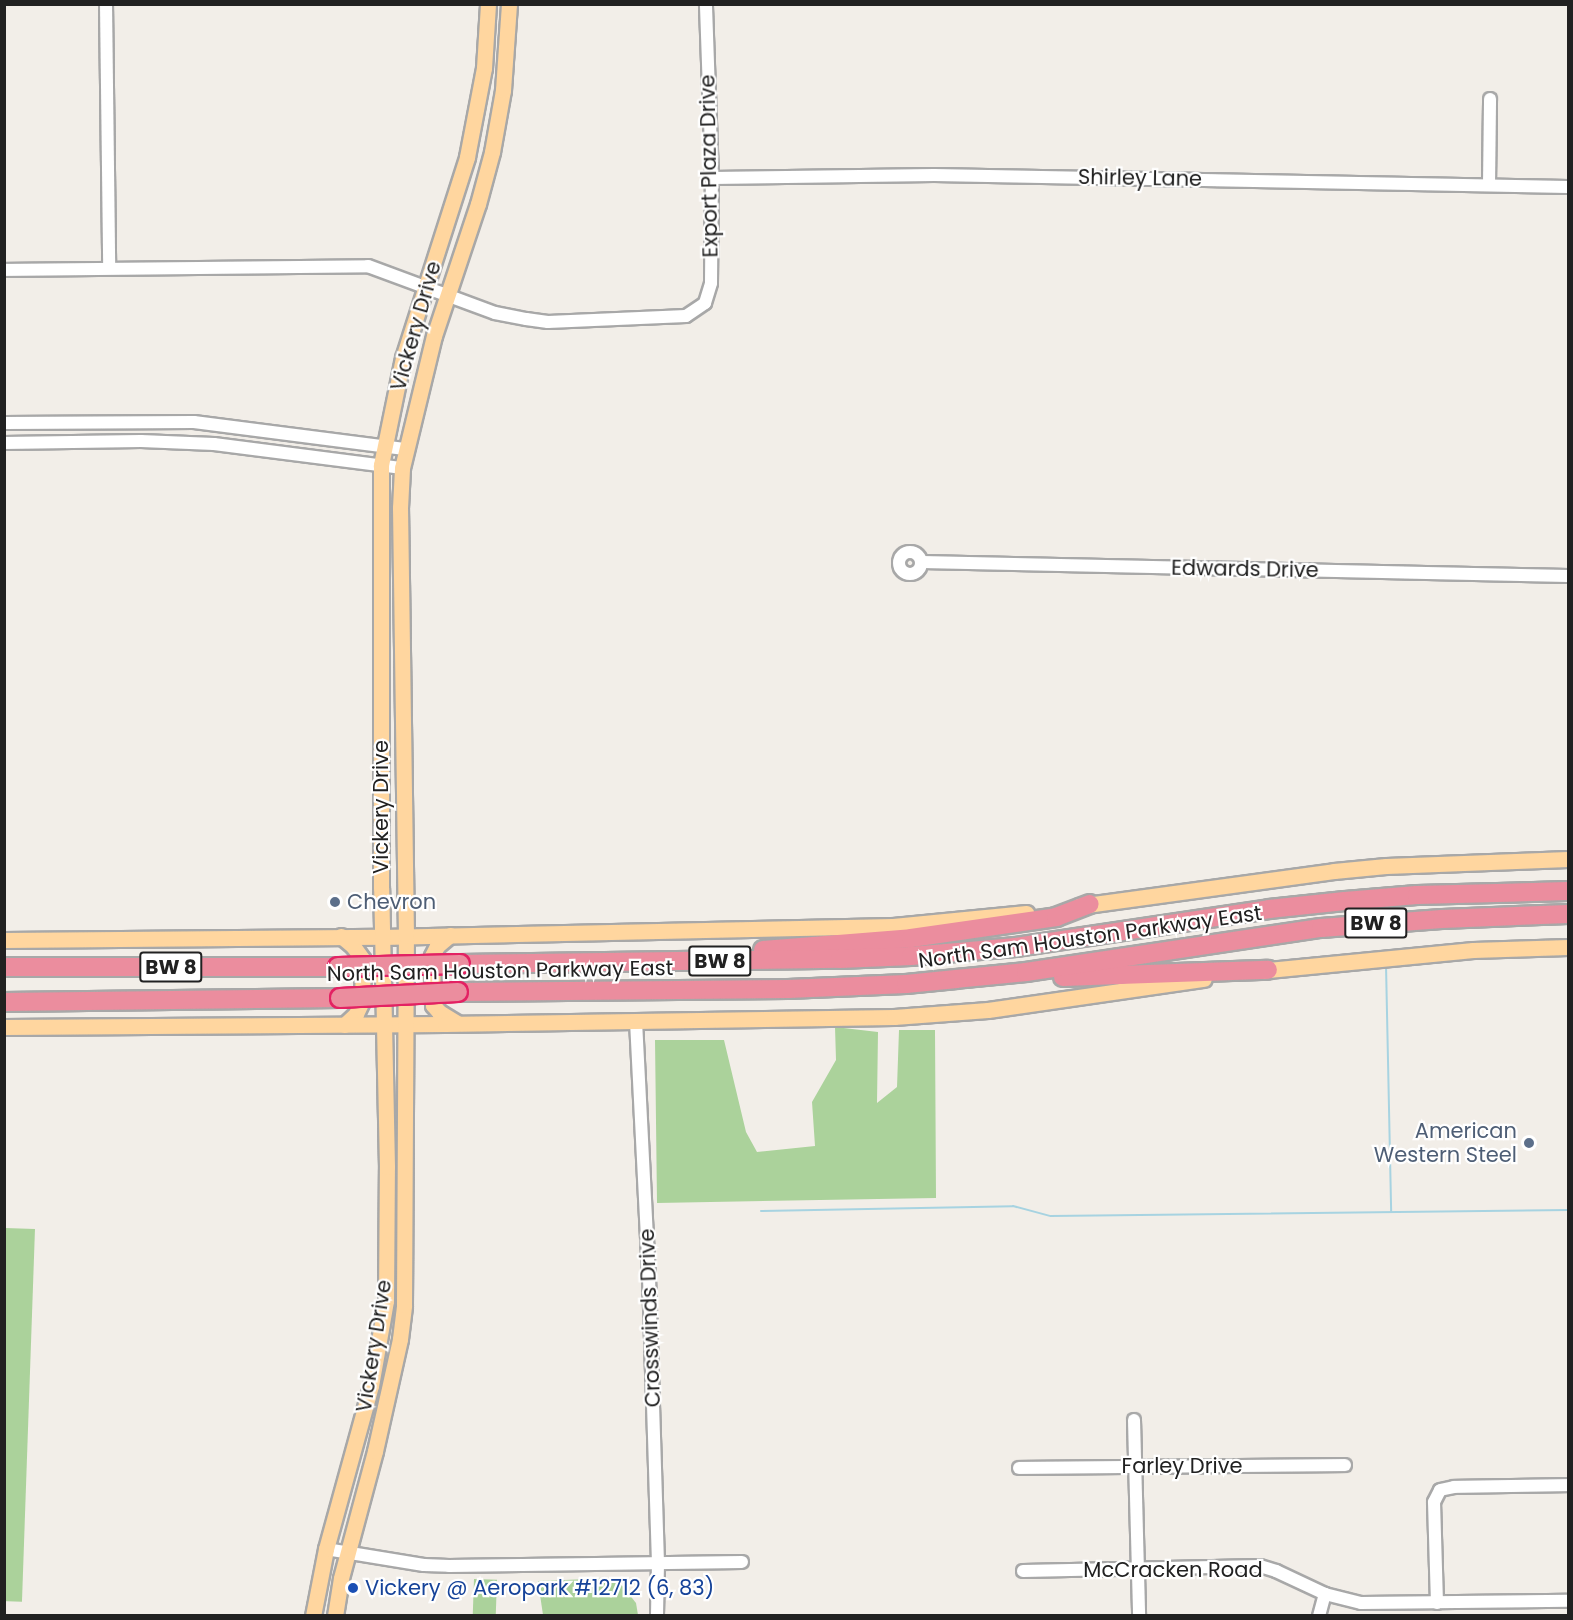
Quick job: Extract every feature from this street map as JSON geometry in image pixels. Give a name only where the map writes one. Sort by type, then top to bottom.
[{"type":"highway","points":[[1418,895],[1569,883]]},
{"type":"highway","name":"North Sam Houston Parkway East","points":[[4,967],[338,967],[849,959],[969,952],[1054,942],[1269,909],[1418,895],[1569,891]]},
{"type":"highway","points":[[628,963],[911,938],[1056,917],[1090,904]]},
{"type":"highway","name":"North Sam Houston Parkway East","points":[[4,1004],[340,998],[458,992],[788,989],[942,981],[1089,963],[1321,928],[1473,917],[1569,914]]},
{"type":"highway","points":[[1473,917],[1569,920]]},
{"type":"highway","points":[[942,981],[1268,970]]},
{"type":"main road","name":"Vickery Drive","points":[[314,1616],[326,1549],[371,1386],[386,1301],[387,1167],[382,937],[381,465],[404,358],[467,157],[484,68],[488,4]]},
{"type":"main road","name":"Vickery Drive","points":[[335,1616],[347,1553],[375,1451],[400,1339],[404,1305],[406,936],[400,508],[402,468],[418,394],[447,296],[478,204],[492,152],[503,90],[509,4]]},
{"type":"main road","points":[[381,564],[402,564]]},
{"type":"main road","points":[[381,685],[404,685]]},
{"type":"main road","name":"North Sam Houston Parkway East","points":[[4,940],[382,937],[893,927],[1090,904],[1334,871],[1386,866],[1569,860]]},
{"type":"main road","points":[[450,935],[437,946],[432,956],[433,1005],[439,1012],[459,1024]]},
{"type":"main road","points":[[341,936],[353,946],[363,960],[362,1001],[356,1014],[344,1025]]},
{"type":"main road","points":[[4,1027],[801,1020],[986,1010],[1268,970],[1473,950],[1569,947]]},
{"type":"main road","points":[[387,1167],[406,1168]]},
{"type":"main road","points":[[371,1386],[388,1391]]},
{"type":"street","points":[[106,4],[109,268]]},
{"type":"street","name":"Export Plaza Drive","points":[[447,296],[495,313],[548,322],[686,316],[705,303],[711,283],[712,178],[706,4]]},
{"type":"street","points":[[1489,185],[1490,99]]},
{"type":"street","name":"Shirley Lane","points":[[712,178],[921,175],[1569,187]]},
{"type":"street","points":[[4,270],[368,266],[447,296]]},
{"type":"street","points":[[135,422],[135,441]]},
{"type":"street","points":[[4,423],[194,422],[406,449]]},
{"type":"street","points":[[252,448],[254,429]]},
{"type":"street","points":[[4,443],[135,441],[252,448],[402,468]]},
{"type":"street","name":"Edwards Drive","points":[[922,562],[1569,576]]},
{"type":"street","name":"Crosswinds Drive","points":[[636,1021],[649,1277],[658,1563],[657,1616]]},
{"type":"street","points":[[1134,1420],[1139,1616]]},
{"type":"street","name":"Farley Drive","points":[[1019,1468],[1345,1465]]},
{"type":"street","points":[[1443,1607],[1434,1502],[1440,1490],[1455,1487],[1569,1485]]},
{"type":"street","points":[[326,1549],[441,1566],[742,1562]]},
{"type":"street","name":"McCracken Road","points":[[1023,1571],[1260,1566],[1276,1570],[1325,1594],[1361,1603],[1443,1607],[1569,1601]]},
{"type":"street","points":[[1319,1616],[1325,1594]]},
{"type":"green space","points":[[835,1027],[878,1032],[877,1103],[897,1087],[899,1030],[935,1030],[936,1198],[657,1203],[655,1040],[724,1040],[746,1132],[757,1152],[815,1146],[812,1102],[836,1060]]},
{"type":"green space","points":[[5,1228],[35,1229],[22,1602],[4,1601]]},
{"type":"green space","points":[[616,1578],[636,1603],[638,1615],[543,1615],[538,1581]]},
{"type":"green space","points":[[474,1579],[497,1580],[496,1616],[473,1615]]},
{"type":"waterway","points":[[1386,965],[1391,1211]]},
{"type":"waterway","points":[[761,1211],[1013,1206],[1051,1216],[1568,1210]]},
{"type":"place","name":"Chevron","points":[[335,902]]},
{"type":"place","name":"American Western Steel","points":[[1529,1143]]},
{"type":"place","name":"Vickery @ Aeropark #12712 (6, 83)","points":[[353,1588]]}]
